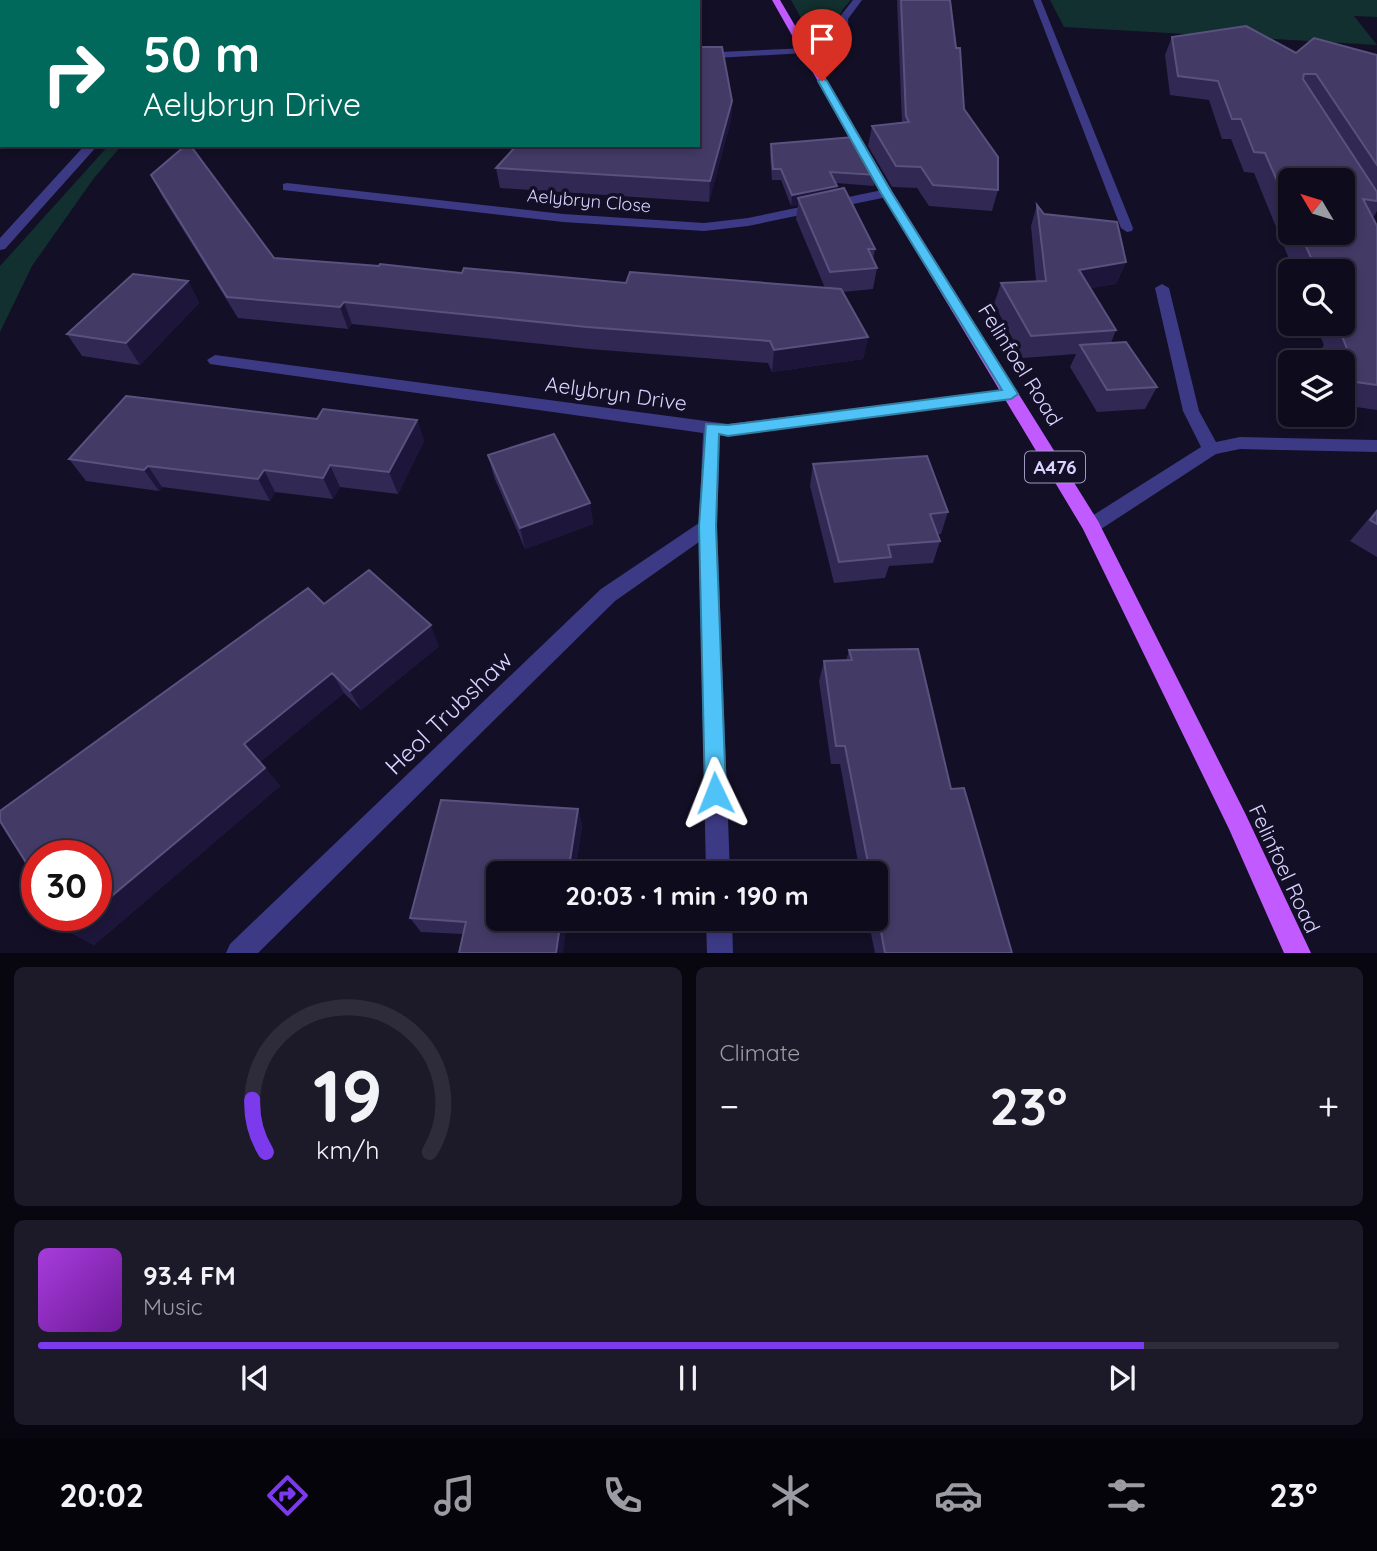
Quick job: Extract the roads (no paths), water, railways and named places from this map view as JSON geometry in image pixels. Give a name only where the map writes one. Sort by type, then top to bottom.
[{"type":"main road","name":"Felinfoel Road","points":[[776,0],[887,193],[1091,526],[1237,821],[1298,953]]},
{"type":"street","points":[[700,56],[841,55],[845,47],[843,19],[858,0]]},
{"type":"street","points":[[1037,0],[1127,228]]},
{"type":"street","points":[[0,246],[90,147]]},
{"type":"street","name":"Aelybryn Close","points":[[286,187],[563,218],[704,227],[748,222],[887,193]]},
{"type":"street","points":[[1162,288],[1191,411],[1211,449]]},
{"type":"street","name":"Aelybryn Drive","points":[[215,360],[728,430],[1011,394]]},
{"type":"street","points":[[712,428],[708,526],[718,861]]},
{"type":"street","points":[[1091,526],[1211,449],[1240,443],[1377,446]]},
{"type":"street","name":"Heol Trubshaw","points":[[239,953],[608,595],[708,526]]},
{"type":"street","points":[[719,931],[720,953]]}]
